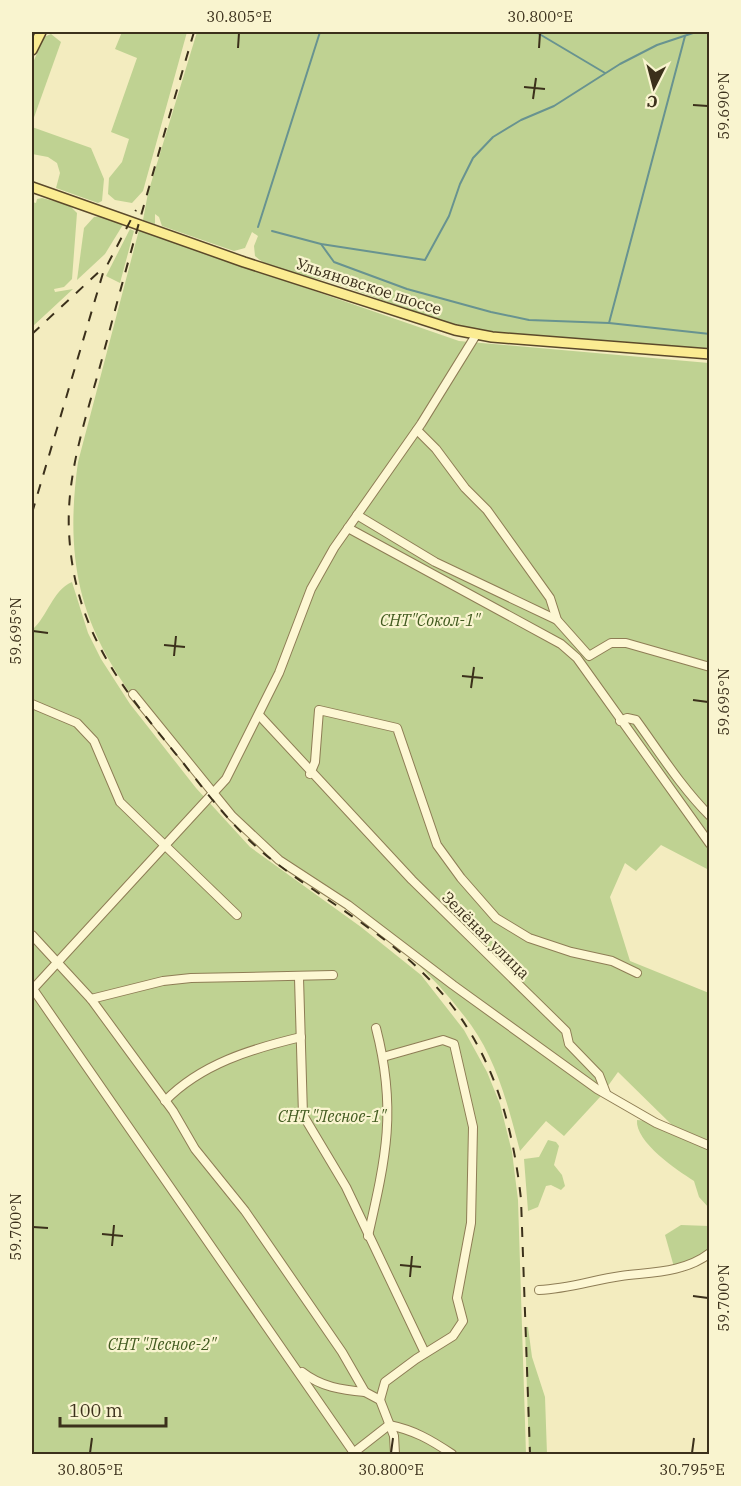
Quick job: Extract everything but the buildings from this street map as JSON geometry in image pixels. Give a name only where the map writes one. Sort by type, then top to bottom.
[{"type":"main road","points":[[32,50],[41,32]]},
{"type":"main road","name":"Ульяновское шоссе","points":[[32,186],[244,262],[476,335],[710,354]]},
{"type":"street","points":[[452,1455],[428,1438],[408,1428],[389,1425],[353,1454],[32,989],[226,778],[259,715],[311,589],[348,528],[417,430],[476,335]]},
{"type":"street","points":[[417,430],[436,449],[465,488],[488,510],[550,598],[557,620]]},
{"type":"street","points":[[357,515],[435,562],[557,620],[589,656],[611,644],[626,643],[710,667]]},
{"type":"street","points":[[348,528],[561,644],[577,658],[710,844]]},
{"type":"street","points":[[133,694],[232,816],[279,860],[348,905],[453,985],[606,1094],[656,1123],[710,1146]]},
{"type":"street","points":[[32,704],[77,723],[94,741],[120,802],[237,915]]},
{"type":"street","points":[[310,774],[315,762],[319,710],[397,728],[437,845],[461,878],[496,918],[529,938],[572,952],[612,961],[637,973]]},
{"type":"street","name":"Зелёная улица","points":[[259,715],[310,774],[487,956],[566,1031],[569,1044],[599,1076],[606,1094]]},
{"type":"street","points":[[620,721],[627,718],[636,720],[662,759],[677,775],[685,792],[710,816]]},
{"type":"street","points":[[32,935],[91,999],[165,1101],[195,1149],[245,1211],[301,1291],[365,1392]]},
{"type":"street","points":[[91,999],[163,981],[191,978],[300,978],[333,975]]},
{"type":"street","points":[[300,978],[303,1115],[346,1187],[425,1353]]},
{"type":"street","points":[[368,1236],[380,1183],[389,1126],[389,1097],[376,1028]]},
{"type":"street","points":[[165,1101],[182,1084],[203,1070],[243,1054],[301,1037]]},
{"type":"street","points":[[383,1057],[443,1040],[454,1044],[473,1127],[471,1223],[457,1298],[463,1321],[453,1336],[425,1353],[386,1382],[380,1400],[394,1436],[395,1455]]},
{"type":"street","points":[[539,1290],[567,1289],[620,1276],[652,1275],[693,1263],[710,1253]]},
{"type":"street","points":[[295,1367],[312,1380],[341,1390],[365,1392],[380,1400]]},
{"type":"green space","points":[[122,32],[187,32],[143,191],[132,203],[115,200],[108,194],[109,178],[122,162],[129,139],[111,132],[137,58],[115,49]]},
{"type":"green space","points":[[197,32],[709,32],[709,349],[489,333],[428,316],[330,282],[271,266],[255,256],[254,246],[258,236],[252,232],[245,248],[234,251],[162,226],[159,217],[155,214],[155,224],[143,220],[148,193]]},
{"type":"green space","points":[[51,34],[61,42],[32,123],[32,65],[44,37]]},
{"type":"green space","points":[[32,127],[91,148],[104,179],[102,201],[98,203],[56,188],[60,173],[57,163],[48,157],[32,154]]},
{"type":"green space","points":[[42,198],[69,205],[77,213],[72,279],[64,287],[54,289],[55,292],[73,289],[32,327],[32,202],[36,203],[37,199]]},
{"type":"green space","points":[[102,216],[124,223],[105,254],[77,280],[84,228],[94,217]]},
{"type":"green space","points":[[130,229],[134,231],[120,283],[106,276]]},
{"type":"green space","name":"СНТ\"Сокол-1\"","points":[[139,230],[459,341],[709,363],[709,870],[661,845],[636,871],[625,863],[610,897],[630,961],[709,993],[709,1141],[672,1125],[618,1072],[600,1097],[564,1136],[546,1121],[520,1151],[507,1102],[495,1070],[480,1039],[458,1007],[413,959],[380,930],[284,866],[250,837],[216,800],[128,691],[92,625],[81,590],[75,552],[74,510],[78,462]]},
{"type":"green space","name":"СНТ \"Лесное-1\"","points":[[72,582],[88,633],[101,659],[130,704],[196,788],[250,847],[361,927],[421,975],[464,1030],[487,1072],[500,1104],[512,1152],[518,1200],[526,1454],[32,1454],[32,630],[60,591]]},
{"type":"green space","points":[[637,1120],[647,1121],[709,1150],[709,1208],[699,1197],[694,1181],[668,1163],[650,1146],[638,1128]]},
{"type":"green space","points":[[548,1140],[556,1142],[559,1146],[554,1165],[562,1175],[565,1186],[561,1190],[551,1185],[546,1186],[538,1207],[528,1211],[524,1159],[539,1157]]},
{"type":"green space","points":[[681,1225],[709,1226],[709,1251],[674,1267],[665,1235]]},
{"type":"green space","points":[[525,1327],[528,1327],[532,1357],[545,1397],[547,1454],[529,1454]]},
{"type":"waterway","points":[[258,227],[320,32]]},
{"type":"waterway","points":[[536,32],[605,73]]},
{"type":"waterway","points":[[272,231],[321,244],[425,260],[449,216],[460,184],[473,158],[493,137],[521,120],[554,106],[620,64],[657,45],[696,32]]},
{"type":"waterway","points":[[609,323],[685,36]]},
{"type":"waterway","points":[[321,244],[334,262],[407,289],[491,312],[529,320],[609,323],[710,334]]},
{"type":"railway","points":[[194,32],[135,236],[74,466],[69,510],[73,568],[81,600],[106,658],[141,711],[216,804],[238,829],[276,863],[368,927],[411,962],[450,1003],[479,1048],[507,1121],[521,1199],[530,1454]]},
{"type":"railway","points":[[32,513],[103,273],[136,210]]},
{"type":"railway","points":[[32,334],[102,269]]},
{"type":"park label","name":"СНТ \"Лесное-2\"","points":[[162,1344]]}]
